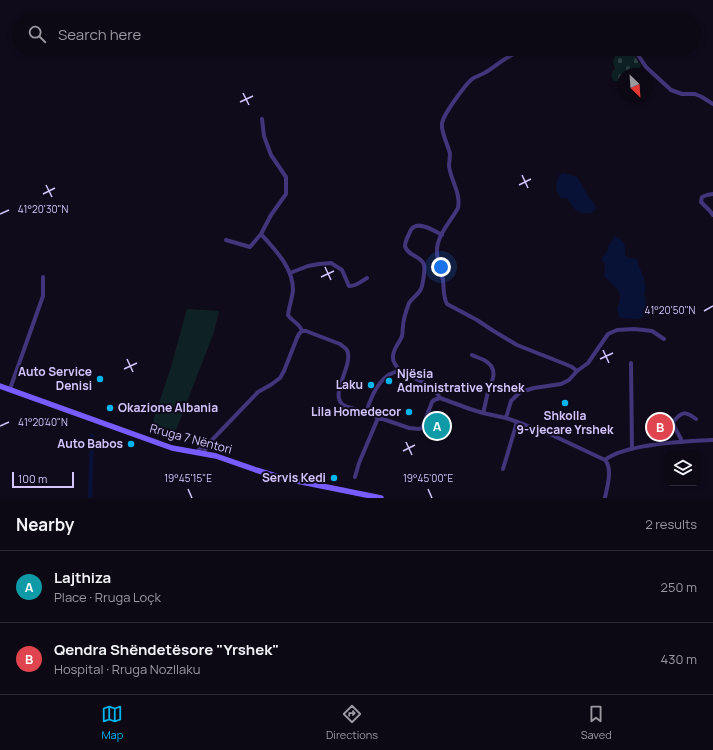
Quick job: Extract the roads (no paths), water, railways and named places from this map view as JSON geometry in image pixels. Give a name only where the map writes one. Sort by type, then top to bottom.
[{"type":"main road","name":"Rruga 7 Nëntori","points":[[0,386],[172,448],[216,456],[282,478],[381,498]]},
{"type":"street","points":[[510,56],[485,73],[473,78],[461,92],[443,119],[442,124],[450,153],[449,166],[459,197],[458,208],[442,235],[436,254],[443,281],[445,300],[447,304],[477,320],[517,345],[572,367],[577,372]]},
{"type":"street","points":[[639,56],[646,67],[671,90],[682,94],[695,94],[713,104]]},
{"type":"street","points":[[226,240],[250,247],[261,234],[271,215],[286,194],[286,177],[271,155],[264,136],[262,119]]},
{"type":"street","points":[[713,194],[702,197],[701,202],[713,215]]},
{"type":"street","points":[[440,398],[438,393],[428,385],[400,371],[393,360],[393,352],[402,335],[404,319],[410,303],[421,288],[424,270],[424,265],[422,262],[405,247],[407,239],[415,226],[424,226],[442,235]]},
{"type":"street","points":[[261,234],[277,252],[290,273],[293,291],[288,315],[300,326],[302,331]]},
{"type":"street","points":[[290,273],[308,266],[331,263],[342,270],[350,287],[367,278]]},
{"type":"street","points":[[10,389],[44,296],[43,277]]},
{"type":"street","points":[[506,418],[511,401],[518,393],[534,388],[561,384],[569,380],[588,363],[608,334],[617,330],[634,329],[652,331],[664,339]]},
{"type":"street","points":[[203,453],[212,440],[258,392],[280,378],[296,338],[302,331],[306,330],[340,344],[347,351],[348,360],[338,391],[342,404],[378,418],[409,428],[418,429],[422,428],[425,423],[432,402],[440,398],[470,410],[506,418],[554,436],[605,460],[609,469],[605,498]]},
{"type":"street","points":[[472,355],[484,360],[493,369],[494,373],[492,386],[487,396],[483,413]]},
{"type":"street","points":[[632,363],[632,449]]},
{"type":"street","points":[[366,413],[382,380],[389,374],[400,371]]},
{"type":"street","points":[[682,442],[673,422],[685,412],[696,419]]},
{"type":"street","points":[[355,477],[359,463],[378,418]]},
{"type":"street","points":[[503,469],[517,422]]},
{"type":"street","points":[[196,452],[212,440]]},
{"type":"street","points":[[605,460],[614,454],[632,449],[682,442],[713,440]]},
{"type":"water","points":[[563,173],[577,177],[595,205],[596,210],[594,212],[580,212],[575,209],[567,198],[561,198],[556,187],[559,175]]},
{"type":"water","points":[[613,236],[620,238],[624,242],[625,255],[628,258],[637,259],[645,281],[644,293],[647,306],[644,316],[639,319],[620,318],[617,309],[620,294],[604,276],[605,264],[602,261],[602,258],[608,250],[608,246],[612,242]]},
{"type":"waterway","points":[[90,498],[92,436]]},
{"type":"place","name":"Auto Service Denisi","points":[[100,379]]},
{"type":"place","name":"Njësia Administrative Yrshek","points":[[389,381]]},
{"type":"place","name":"Laku","points":[[371,385]]},
{"type":"place","name":"Shkolla 9-vjecare Yrshek","points":[[565,403]]},
{"type":"place","name":"Okazione Albania","points":[[110,408]]},
{"type":"place","name":"Lila Homedecor","points":[[409,412]]},
{"type":"place","name":"Lajthiza","points":[[437,426]]},
{"type":"place","name":"Qendra Shëndetësore \"Yrshek\"","points":[[660,427]]},
{"type":"place","name":"Auto Babos","points":[[131,444]]},
{"type":"place","name":"Servis Kedi","points":[[334,478]]}]
